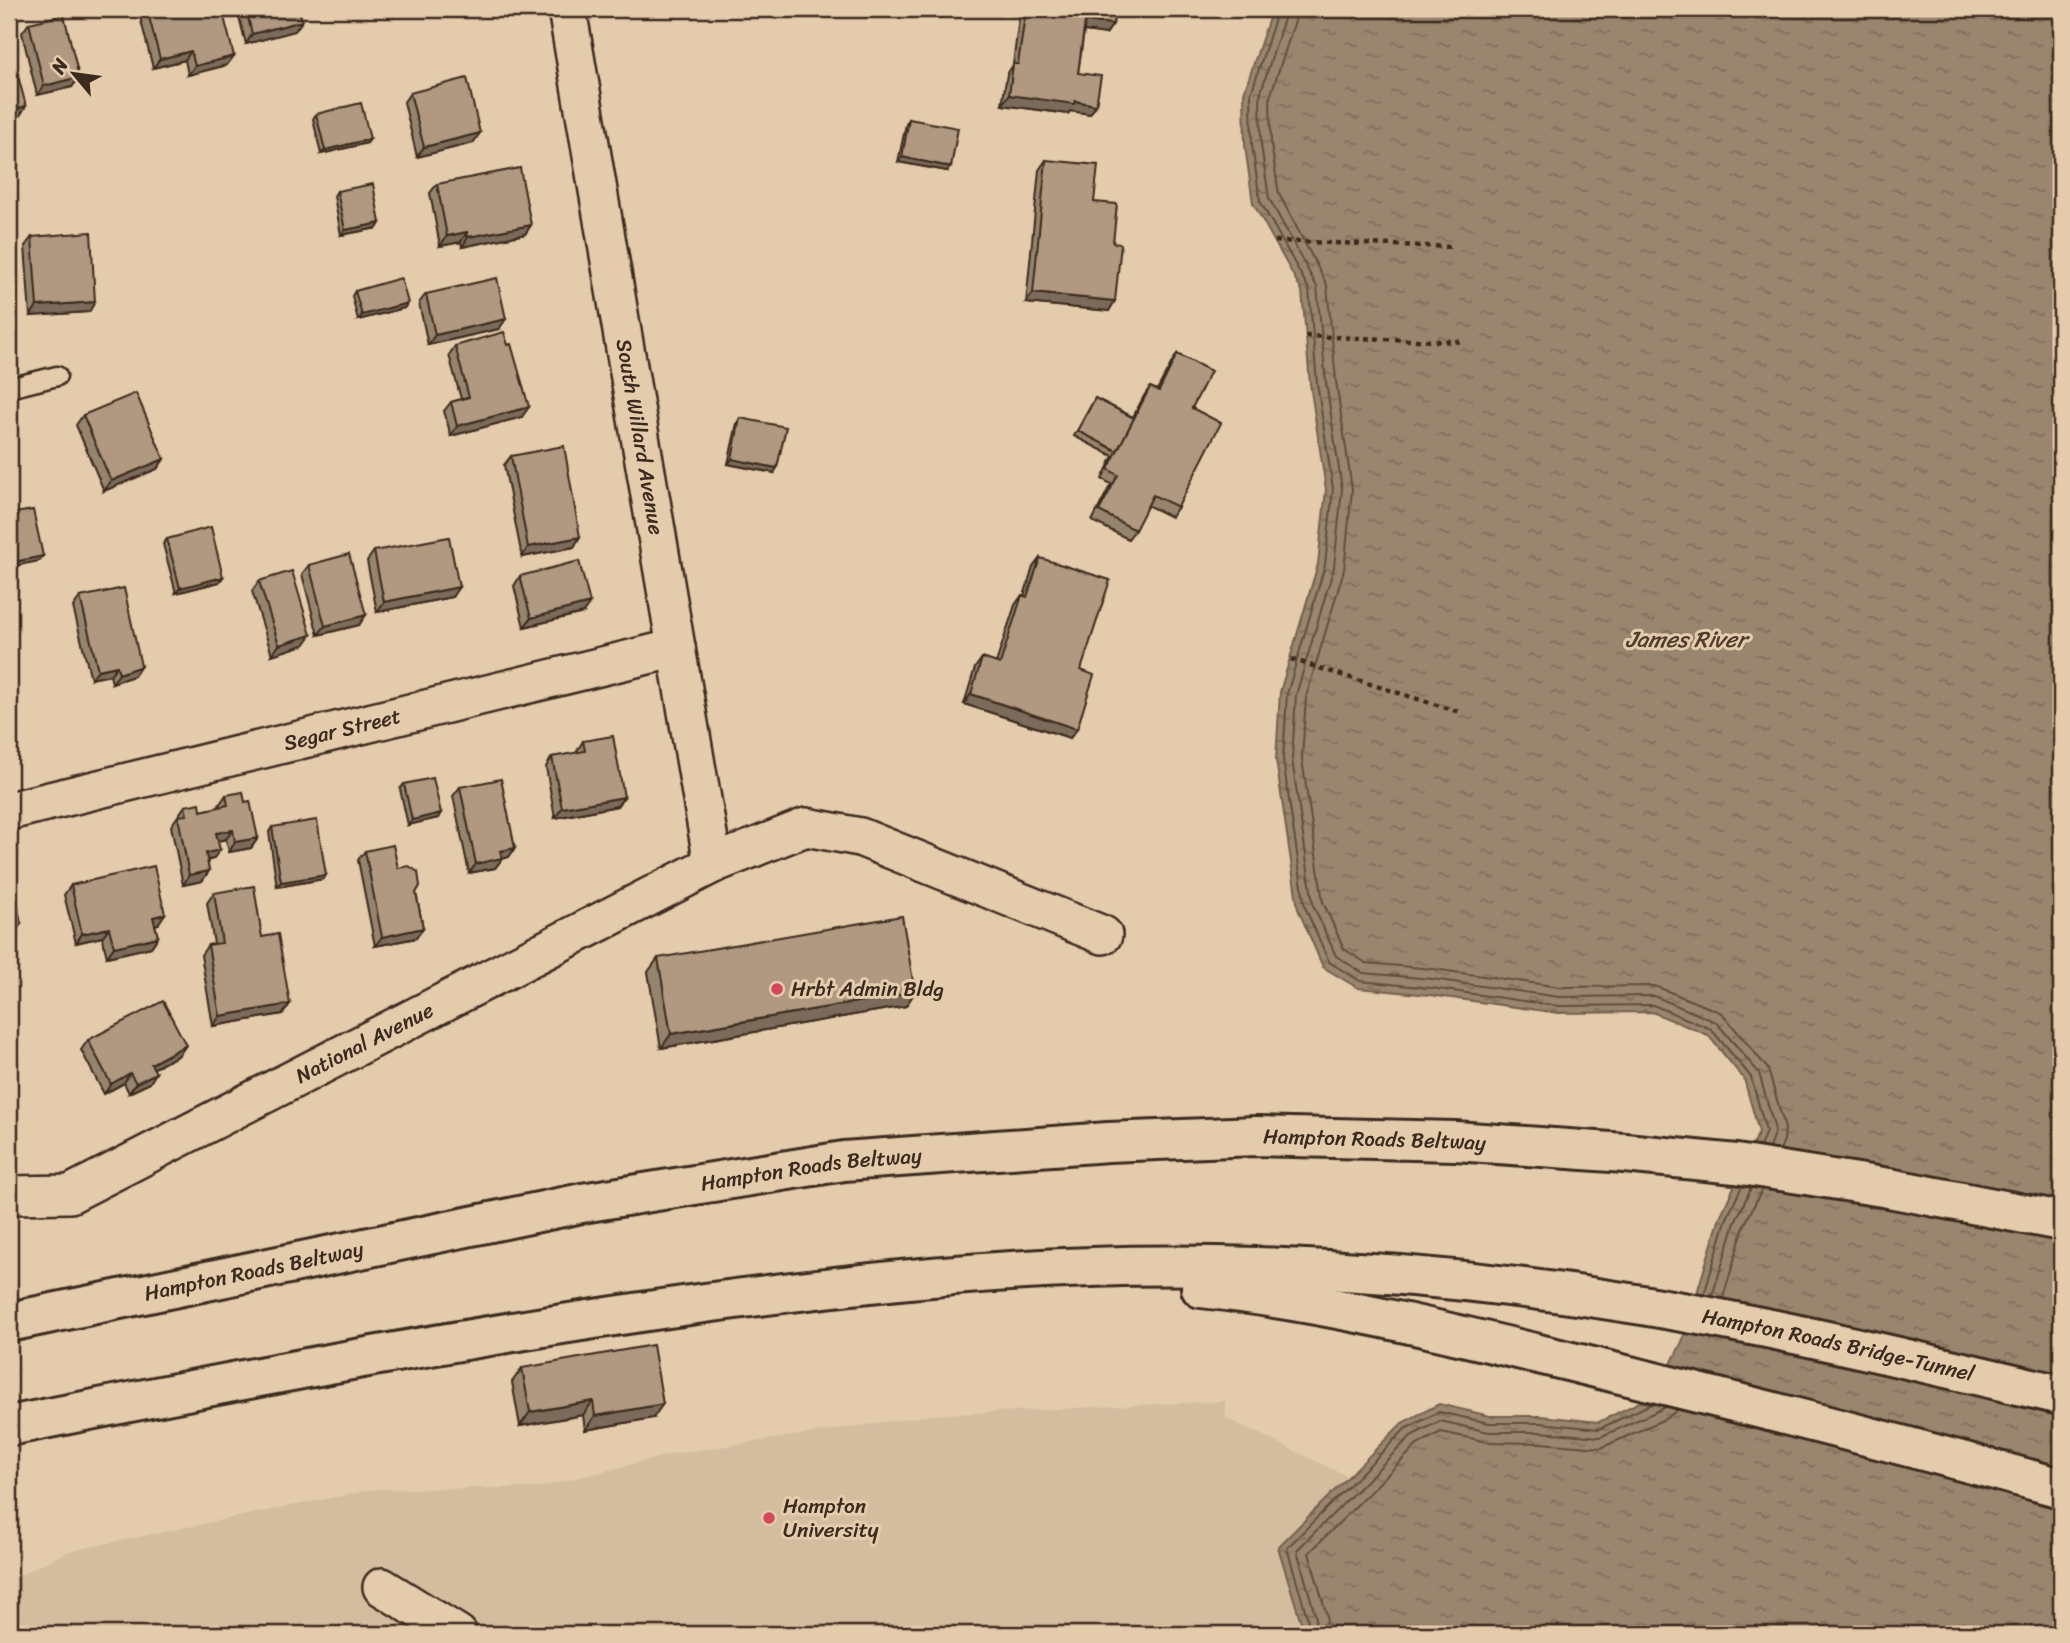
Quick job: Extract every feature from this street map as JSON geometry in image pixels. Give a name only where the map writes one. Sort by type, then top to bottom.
[{"type":"highway","name":"Hampton Roads Beltway","points":[[9,1322],[582,1203],[844,1161],[1108,1142],[1256,1136],[1455,1141],[1625,1153],[1736,1164],[1876,1186],[2061,1221]]},
{"type":"highway","name":"Hampton Roads Bridge-Tunnel","points":[[1007,1269],[1247,1267],[1422,1277],[1612,1301],[1766,1328],[2061,1395]]},
{"type":"highway","points":[[9,1426],[393,1351],[578,1321],[844,1284],[1007,1269],[1229,1291],[1313,1304],[1423,1326],[1856,1431],[2061,1488]]},
{"type":"street","name":"South Willard Avenue","points":[[567,9],[713,864]]},
{"type":"street","name":"Segar Street","points":[[9,811],[676,648]]},
{"type":"street","name":"National Avenue","points":[[9,1195],[70,1194],[713,864],[806,827],[860,837],[1103,935]]},
{"type":"street","points":[[382,1587],[458,1634]]},
{"type":"lane","points":[[9,388],[57,376]]},
{"type":"path","points":[[1275,241],[1454,247]]},
{"type":"path","points":[[1306,336],[1465,342]]},
{"type":"path","points":[[1291,659],[1459,712]]},
{"type":"shaded area","name":"Hampton University","points":[[1225,1401],[1226,1418],[1347,1476],[1278,1547],[1301,1622],[1297,1634],[9,1634],[9,1580],[70,1551],[375,1489],[537,1488],[673,1454],[932,1415]]},
{"type":"water","name":"James River","points":[[1272,9],[2061,9],[2061,1634],[1297,1634],[1301,1622],[1278,1547],[1402,1423],[1439,1404],[1490,1416],[1541,1416],[1599,1422],[1656,1394],[1682,1342],[1720,1217],[1759,1132],[1744,1079],[1708,1035],[1652,1012],[1558,1013],[1358,988],[1323,967],[1298,909],[1276,760],[1280,692],[1318,564],[1326,489],[1310,384],[1302,291],[1253,203],[1245,146],[1244,93]]},
{"type":"building","points":[[147,9],[222,9],[234,56],[195,66],[191,51],[160,59]]},
{"type":"building","points":[[246,9],[299,9],[302,21],[252,34]]},
{"type":"building","points":[[1026,9],[1115,9],[1113,24],[1085,21],[1078,73],[1101,76],[1096,105],[1009,95],[1013,64],[1018,64]]},
{"type":"building","points":[[64,15],[79,77],[44,86],[29,23]]},
{"type":"building","points":[[9,42],[26,106],[9,111]]},
{"type":"building","points":[[467,78],[480,133],[424,147],[410,93]]},
{"type":"building","points":[[361,103],[370,139],[325,150],[316,114]]},
{"type":"building","points":[[909,119],[958,128],[951,167],[902,157]]},
{"type":"building","points":[[1046,160],[1098,165],[1094,202],[1117,204],[1113,243],[1121,244],[1115,301],[1033,293]]},
{"type":"building","points":[[520,168],[531,225],[468,237],[467,232],[447,236],[437,184]]},
{"type":"building","points":[[373,184],[380,223],[345,230],[337,191]]},
{"type":"building","points":[[91,232],[95,302],[37,306],[32,237]]},
{"type":"building","points":[[401,278],[408,303],[362,315],[355,291]]},
{"type":"building","points":[[497,278],[506,319],[435,335],[426,294]]},
{"type":"building","points":[[504,332],[508,345],[511,344],[529,407],[457,426],[451,402],[469,397],[455,346]]},
{"type":"building","points":[[1177,354],[1211,371],[1192,408],[1221,423],[1178,507],[1153,495],[1135,530],[1099,511],[1118,475],[1108,469],[1150,387],[1159,391]]},
{"type":"building","points":[[136,393],[164,459],[111,481],[83,415]]},
{"type":"building","points":[[1095,398],[1134,418],[1117,451],[1078,431]]},
{"type":"building","points":[[740,418],[786,427],[777,468],[732,459]]},
{"type":"building","points":[[564,446],[580,537],[528,547],[511,456]]},
{"type":"building","points":[[33,510],[43,556],[9,563],[9,514]]},
{"type":"building","points":[[211,527],[223,577],[180,588],[167,539]]},
{"type":"building","points":[[449,537],[459,587],[384,602],[374,551]]},
{"type":"building","points":[[349,554],[366,615],[325,626],[309,565]]},
{"type":"building","points":[[1040,558],[1110,580],[1081,670],[1094,675],[1077,729],[971,694],[982,658],[1000,664],[1022,595],[1027,597]]},
{"type":"building","points":[[579,561],[590,603],[531,618],[520,576]]},
{"type":"building","points":[[292,571],[311,635],[279,645],[259,581]]},
{"type":"building","points":[[124,588],[141,666],[119,674],[117,666],[98,670],[80,597]]},
{"type":"building","points":[[613,736],[624,797],[562,808],[552,757],[585,751],[583,741]]},
{"type":"building","points":[[433,778],[441,813],[412,820],[404,784]]},
{"type":"building","points":[[501,779],[515,848],[500,851],[502,858],[476,864],[460,787]]},
{"type":"building","points":[[243,792],[245,802],[250,801],[258,838],[235,842],[233,830],[216,833],[220,850],[206,853],[209,871],[189,875],[178,816],[187,815],[185,806],[200,803],[201,811],[228,805],[226,795]]},
{"type":"building","points":[[317,820],[326,875],[281,882],[272,827]]},
{"type":"building","points":[[393,845],[398,868],[409,866],[418,872],[420,886],[416,893],[423,928],[382,937],[365,851]]},
{"type":"building","points":[[154,866],[165,914],[153,917],[158,937],[114,947],[109,928],[82,934],[71,885]]},
{"type":"building","points":[[254,886],[262,937],[278,934],[290,1004],[220,1016],[208,945],[222,943],[214,893]]},
{"type":"building","points":[[15,891],[21,924],[9,926],[9,892]]},
{"type":"building","name":"Hrbt Admin Bldg","points":[[902,916],[915,992],[671,1034],[658,958]]},
{"type":"building","points":[[163,1001],[186,1045],[151,1064],[156,1073],[136,1083],[130,1073],[111,1084],[88,1040]]},
{"type":"building","points":[[653,1345],[663,1404],[595,1416],[593,1401],[530,1412],[522,1368]]},
{"type":"place","name":"Hrbt Admin Bldg","points":[[777,989]]},
{"type":"place","name":"Hampton University","points":[[769,1518]]}]
